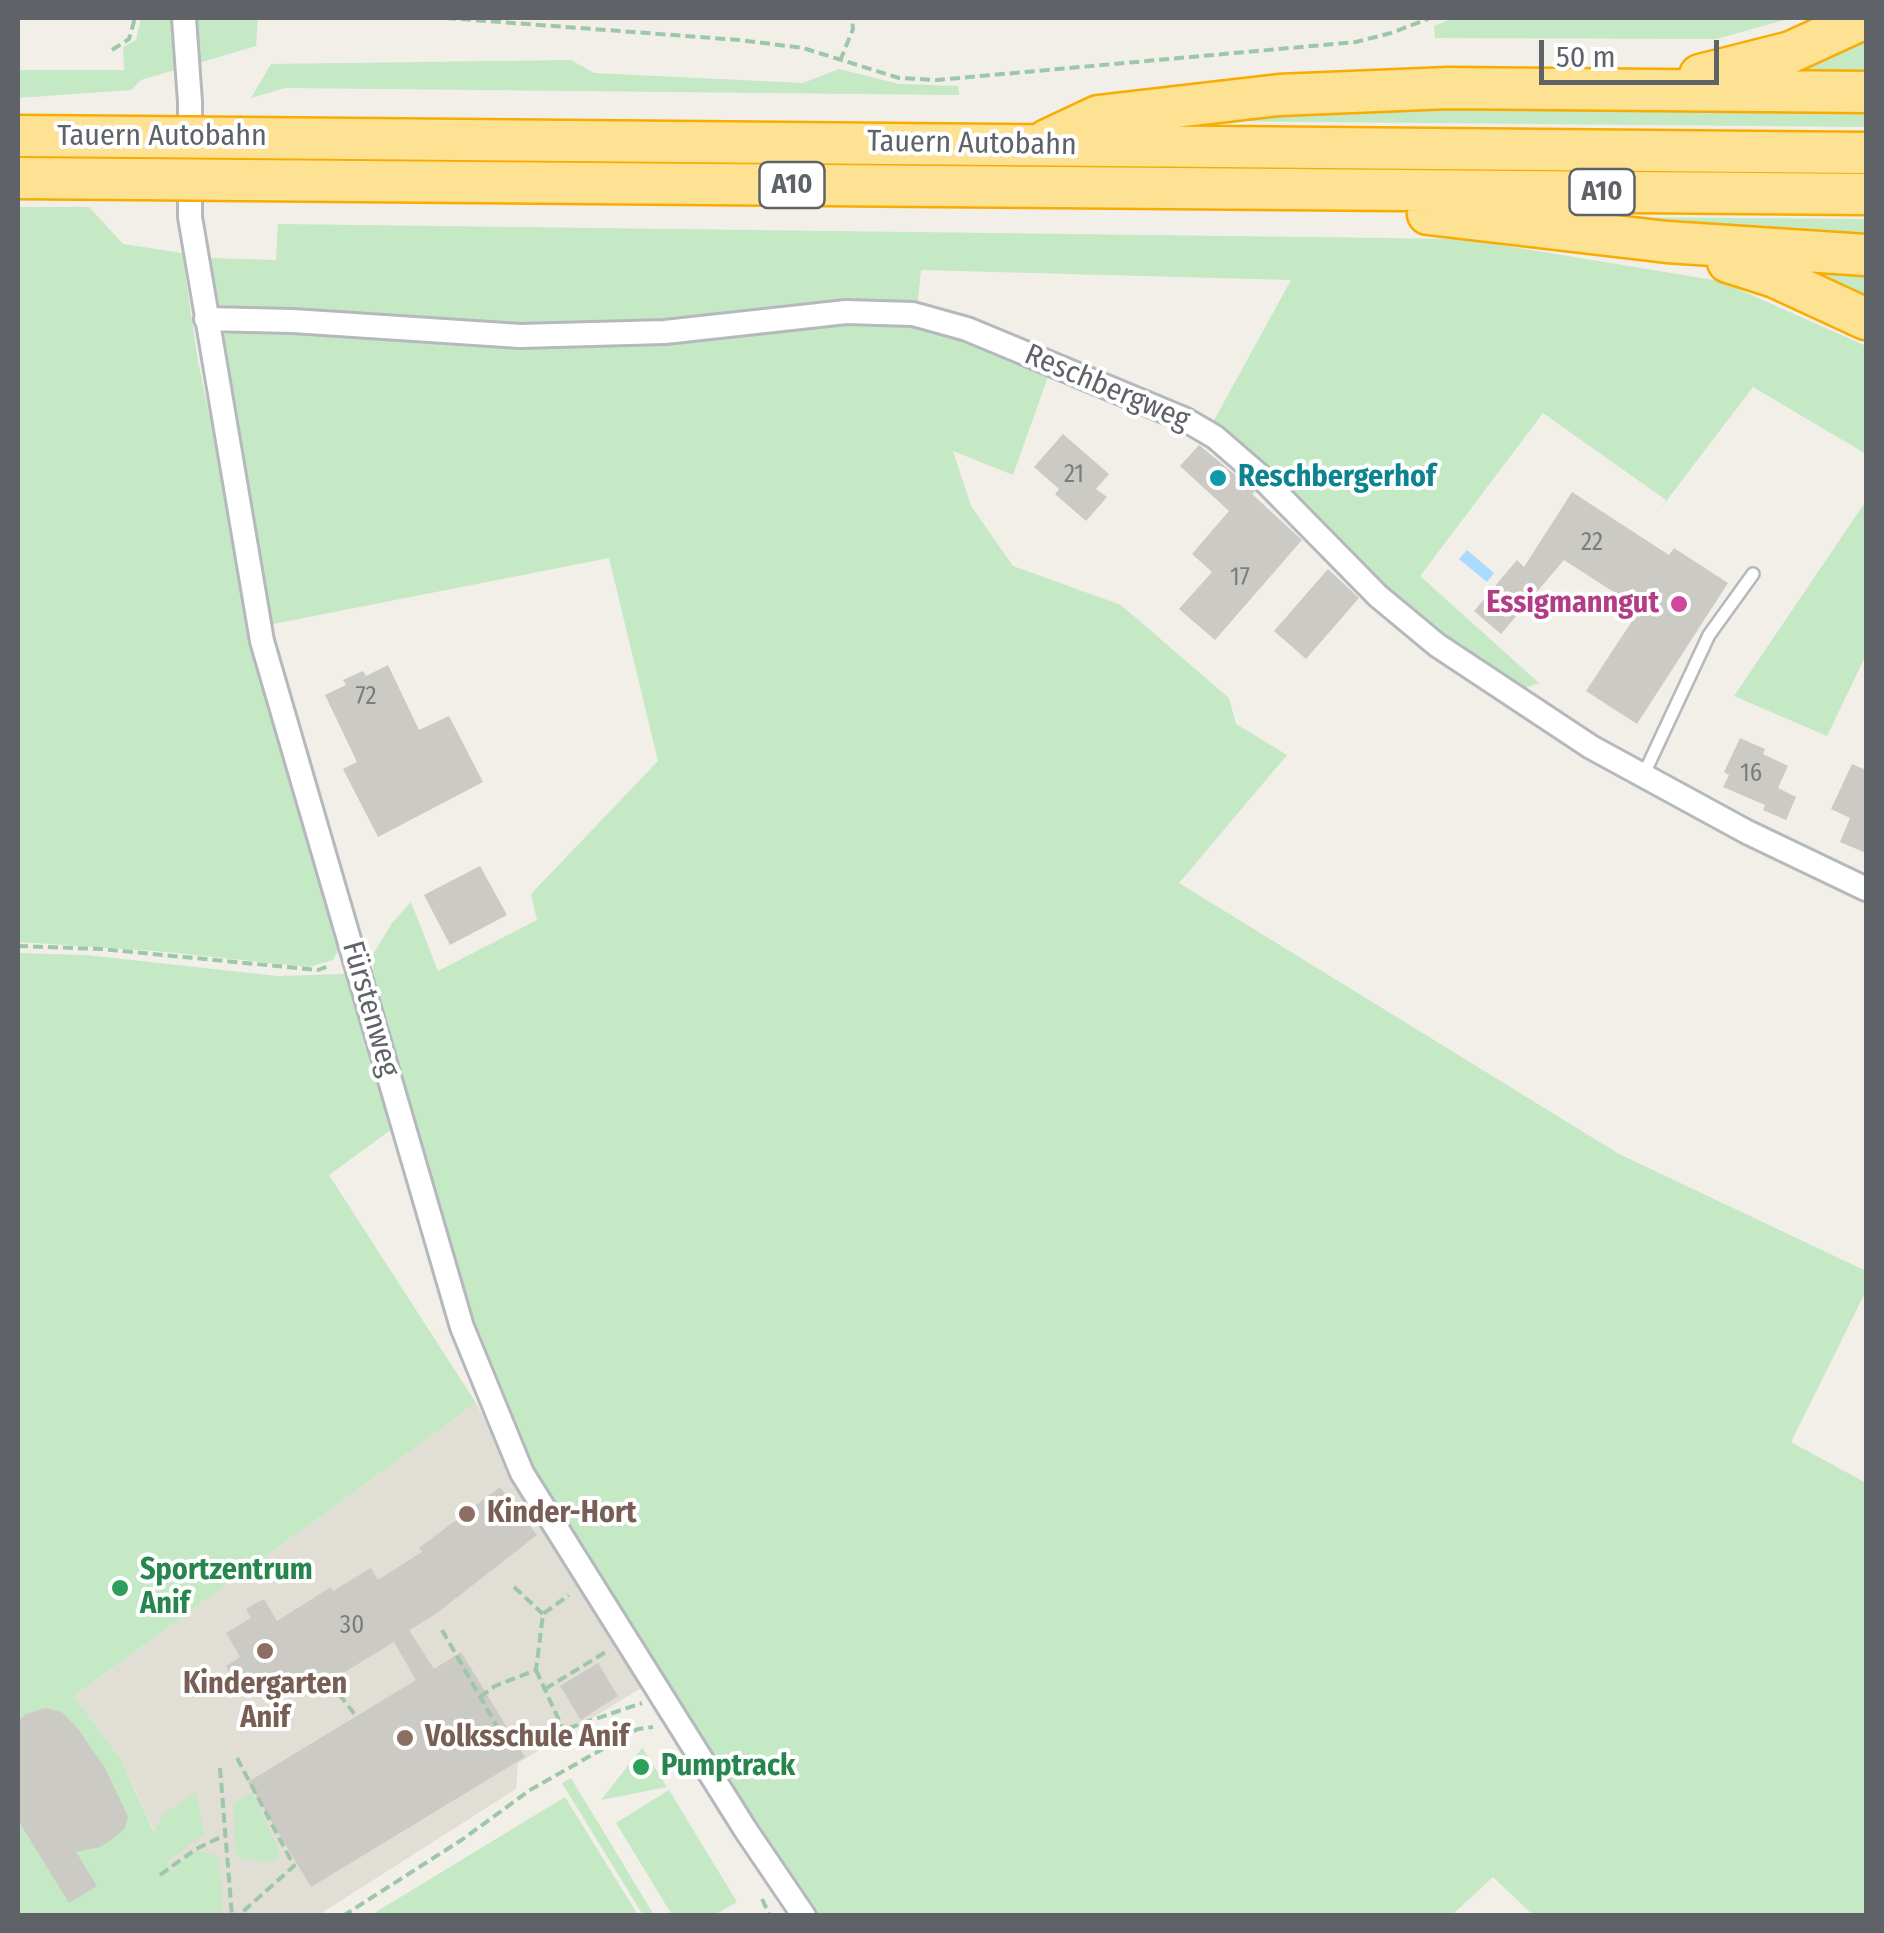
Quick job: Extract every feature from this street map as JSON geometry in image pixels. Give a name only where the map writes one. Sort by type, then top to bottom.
[{"type":"highway","points":[[1644,90],[1791,52],[1865,18]]},
{"type":"highway","points":[[1037,145],[1098,116],[1279,95],[1448,88],[1866,92]]},
{"type":"highway","name":"Tauern Autobahn","points":[[18,136],[1866,152]]},
{"type":"highway","name":"Tauern Autobahn","points":[[18,178],[1866,194]]},
{"type":"highway","points":[[1338,189],[1388,212],[1458,216],[1667,242],[1866,255]]},
{"type":"highway","points":[[1667,242],[1775,277],[1866,319]]},
{"type":"street","name":"Fürstenweg","points":[[184,18],[190,102],[190,217],[262,641],[462,1327],[522,1474],[804,1916]]},
{"type":"street","name":"Reschbergweg","points":[[206,319],[520,336],[665,332],[846,312],[913,314],[967,329],[1186,420],[1215,437],[1260,476],[1378,596],[1436,644],[1590,748],[1747,832],[1866,889]]},
{"type":"lane","points":[[1643,776],[1709,635],[1753,574]]},
{"type":"path","points":[[112,50],[128,39],[135,18]]},
{"type":"path","points":[[446,18],[740,40],[803,48],[899,78],[937,80],[1356,42],[1391,34],[1430,18]]},
{"type":"path","points":[[840,61],[853,30],[852,18]]},
{"type":"path","points":[[18,946],[101,949],[318,970],[354,955]]},
{"type":"path","points":[[564,1730],[536,1670],[543,1614],[588,1580]]},
{"type":"path","points":[[514,1587],[543,1614]]},
{"type":"path","points":[[442,1630],[508,1744],[646,1702]]},
{"type":"path","points":[[544,1689],[626,1639]]},
{"type":"path","points":[[480,1697],[495,1686],[536,1670]]},
{"type":"path","points":[[339,1694],[356,1716]]},
{"type":"path","points":[[343,1916],[463,1839],[530,1790],[638,1729]]},
{"type":"path","points":[[235,1916],[294,1866],[237,1758]]},
{"type":"path","points":[[220,1768],[235,1916]]},
{"type":"path","points":[[160,1875],[196,1849],[225,1836]]},
{"type":"shaded area","points":[[476,1403],[643,1687],[518,1763],[516,1789],[317,1916],[205,1915],[174,1873],[120,1758],[74,1696]]},
{"type":"green space","points":[[141,18],[258,18],[256,46],[141,80],[131,90],[18,98],[18,70],[124,70],[123,47],[136,40]]},
{"type":"green space","points":[[1454,18],[1792,18],[1716,39],[1435,38],[1434,26]]},
{"type":"green space","points":[[1866,29],[1866,78],[1772,72]]},
{"type":"green space","points":[[571,60],[594,73],[803,83],[839,69],[899,84],[958,86],[959,95],[285,88],[251,98],[271,64]]},
{"type":"green space","points":[[1866,101],[1866,127],[1210,121],[1251,110]]},
{"type":"green space","points":[[18,207],[89,207],[123,244],[182,253],[198,361],[254,631],[343,942],[333,960],[309,967],[18,942]]},
{"type":"green space","points":[[1607,217],[1866,219],[1866,244]]},
{"type":"green space","points":[[278,224],[1464,239],[1720,281],[1866,346],[1866,454],[1753,387],[1657,513],[1666,500],[1543,413],[1420,576],[1539,683],[1522,689],[1412,613],[1246,449],[1212,424],[1291,280],[921,270],[917,308],[683,327],[544,330],[217,308],[207,258],[276,260]]},
{"type":"green space","points":[[1774,264],[1866,268],[1866,306]]},
{"type":"green space","points":[[811,320],[918,322],[1050,371],[1013,475],[953,451],[971,506],[1013,566],[1121,605],[1229,698],[1236,724],[1287,755],[1179,883],[1619,1154],[1866,1271],[1866,1291],[1791,1442],[1866,1483],[1866,1915],[1533,1915],[1493,1877],[1452,1915],[816,1915],[693,1737],[522,1454],[486,1372],[374,999],[373,955],[392,923],[411,902],[438,971],[537,920],[531,894],[658,761],[609,558],[268,625],[214,350],[222,335],[241,328],[508,341]]},
{"type":"green space","points":[[1866,501],[1866,655],[1827,736],[1734,696]]},
{"type":"green space","points":[[18,953],[86,955],[277,976],[345,974],[359,992],[396,1126],[329,1175],[476,1403],[74,1696],[120,1758],[154,1832],[163,1814],[196,1792],[204,1834],[168,1861],[174,1872],[196,1851],[215,1855],[219,1859],[223,1915],[18,1916]]},
{"type":"green space","name":"Pumptrack","points":[[642,1748],[667,1787],[601,1800]]},
{"type":"green space","points":[[571,1778],[654,1915],[643,1915],[562,1783]]},
{"type":"green space","points":[[669,1790],[737,1902],[714,1915],[672,1915],[616,1823]]},
{"type":"green space","points":[[252,1793],[279,1851],[278,1857],[269,1863],[241,1858],[236,1853],[233,1804]]},
{"type":"green space","points":[[565,1797],[638,1915],[371,1915]]},
{"type":"water","points":[[1467,550],[1494,573],[1487,582],[1459,559]]},
{"type":"building","points":[[1063,434],[1109,474],[1096,489],[1107,497],[1086,521],[1055,494],[1059,489],[1034,467]]},
{"type":"building","points":[[1199,445],[1250,487],[1255,492],[1252,494],[1302,540],[1215,640],[1179,609],[1212,572],[1192,554],[1229,511],[1180,466]]},
{"type":"building","name":"Essigmanngut","points":[[1572,492],[1669,555],[1674,548],[1728,583],[1637,724],[1586,691],[1640,609],[1564,560],[1501,634],[1474,611],[1517,560],[1524,567]]},
{"type":"building","points":[[1328,569],[1359,598],[1306,659],[1274,631]]},
{"type":"building","points":[[388,665],[419,730],[449,716],[483,782],[378,837],[343,769],[357,762],[325,695],[346,685],[343,680],[363,671],[366,676]]},
{"type":"building","points":[[1740,738],[1765,749],[1763,754],[1788,766],[1778,788],[1796,797],[1786,820],[1763,810],[1765,805],[1723,787],[1729,775],[1724,772]]},
{"type":"building","points":[[1852,764],[1866,770],[1866,853],[1840,842],[1850,818],[1831,809]]},
{"type":"building","points":[[480,866],[507,915],[450,945],[424,895]]},
{"type":"building","points":[[500,1487],[537,1535],[433,1616],[409,1630],[434,1669],[461,1652],[525,1757],[311,1887],[248,1782],[416,1680],[394,1642],[317,1689],[309,1677],[267,1702],[252,1678],[238,1687],[226,1666],[240,1657],[226,1633],[251,1618],[246,1609],[264,1599],[277,1621],[331,1587],[333,1591],[371,1568],[378,1580],[422,1552],[419,1548]]},
{"type":"building","points":[[598,1663],[618,1696],[581,1720],[560,1686]]},
{"type":"building","points":[[45,1708],[62,1712],[78,1729],[105,1768],[128,1817],[125,1828],[114,1838],[100,1847],[76,1852],[97,1886],[69,1903],[18,1820],[18,1721]]},
{"type":"place","name":"Reschbergerhof","points":[[1218,478]]},
{"type":"place","name":"Essigmanngut","points":[[1679,604]]},
{"type":"place","name":"Kinder-Hort","points":[[467,1514]]},
{"type":"place","name":"Sportzentrum Anif","points":[[120,1588]]},
{"type":"place","name":"Kindergarten Anif","points":[[265,1651]]},
{"type":"place","name":"Volksschule Anif","points":[[405,1738]]},
{"type":"place","name":"Pumptrack","points":[[641,1767]]}]
